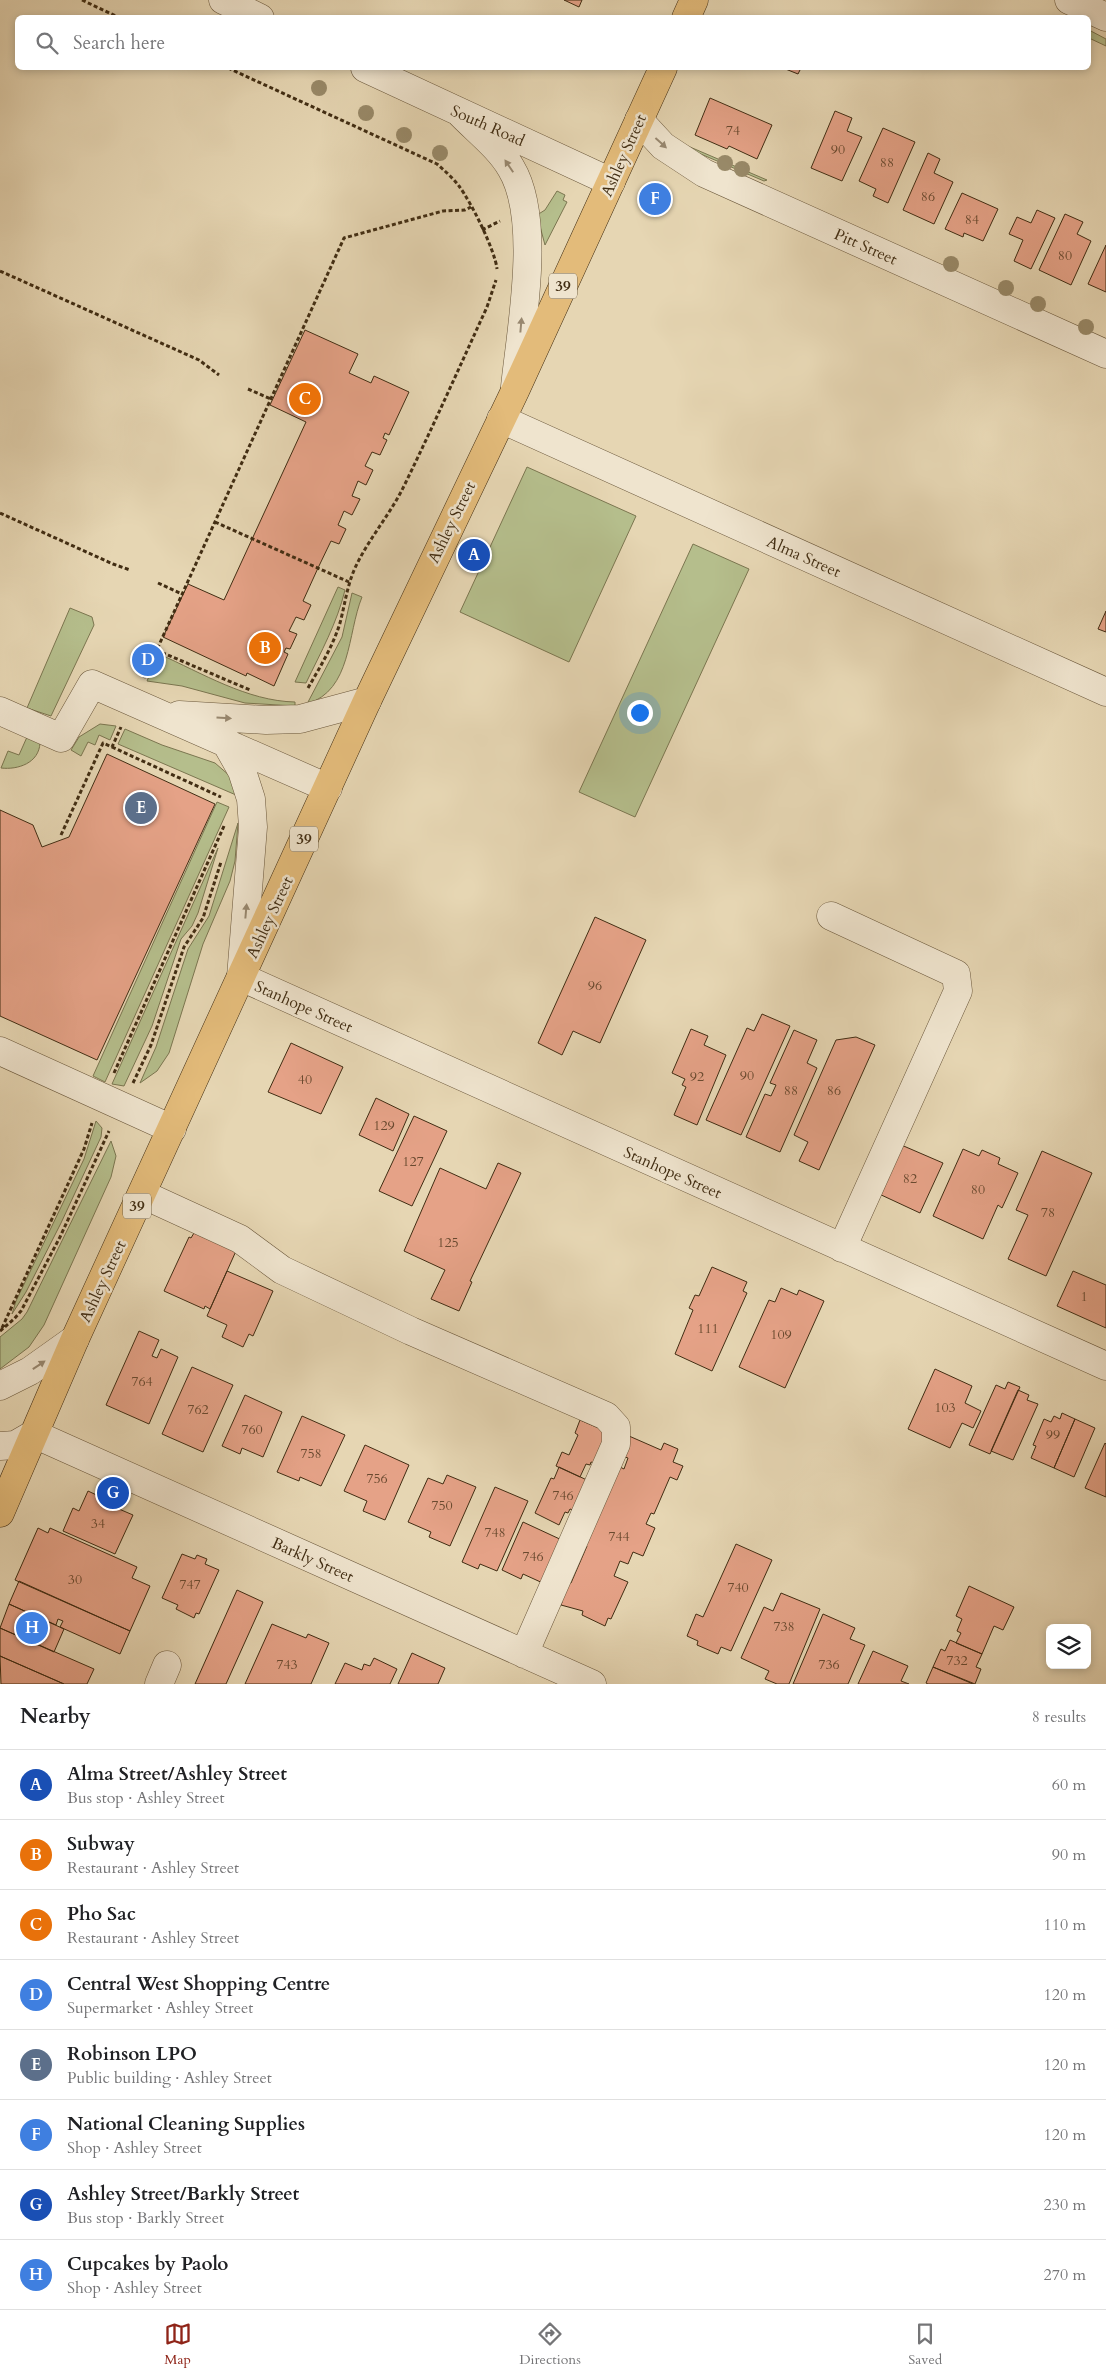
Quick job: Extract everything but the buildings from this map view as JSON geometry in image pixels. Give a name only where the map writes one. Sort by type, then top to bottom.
[{"type":"main road","points":[[687,15],[694,0]]},
{"type":"main road","name":"Ashley Street","points":[[0,1513],[14,1443],[75,1339],[367,701],[515,391],[662,70]]},
{"type":"street","points":[[223,0],[254,15]]},
{"type":"street","points":[[1069,0],[1106,17]]},
{"type":"street","name":"South Road","points":[[369,70],[611,182]]},
{"type":"street","points":[[459,112],[512,169],[525,212],[529,244],[515,391]]},
{"type":"street","name":"Pitt Street","points":[[639,120],[663,146],[704,173],[1106,354]]},
{"type":"street","name":"Alma Street","points":[[501,419],[1106,692]]},
{"type":"street","points":[[0,711],[61,738],[92,684],[328,788]]},
{"type":"street","points":[[158,714],[266,720],[300,719],[367,701]]},
{"type":"street","name":"Ashley Street","points":[[225,741],[242,771],[251,799],[253,827],[241,977]]},
{"type":"street","points":[[831,916],[956,974],[958,991],[842,1248]]},
{"type":"street","name":"Stanhope Street","points":[[241,977],[1106,1366]]},
{"type":"street","points":[[0,1051],[172,1129]]},
{"type":"street","points":[[142,1194],[240,1239],[282,1270],[411,1331],[606,1416],[616,1427],[616,1444],[524,1654]]},
{"type":"street","name":"Ashley Street","points":[[0,1386],[30,1371],[75,1339]]},
{"type":"street","name":"Barkly Street","points":[[14,1443],[524,1654],[592,1684]]},
{"type":"path","points":[[82,0],[114,15]]},
{"type":"path","points":[[232,70],[437,164],[459,186],[496,259],[497,274],[493,293],[401,491],[381,526],[364,550],[349,582],[340,623],[330,649],[304,691]]},
{"type":"path","points":[[142,681],[344,238],[444,210],[465,210],[471,207]]},
{"type":"path","points":[[0,271],[199,360],[219,375]]},
{"type":"path","points":[[248,389],[272,399]]},
{"type":"path","points":[[0,513],[130,570]]},
{"type":"path","points":[[215,522],[349,582]]},
{"type":"path","points":[[158,583],[182,594]]},
{"type":"path","points":[[156,650],[251,690]]},
{"type":"path","points":[[112,747],[122,727]]},
{"type":"path","points":[[62,834],[103,742],[226,799]]},
{"type":"path","points":[[112,1080],[115,1067],[227,820]]},
{"type":"path","points":[[132,1085],[151,1045],[184,947],[207,908],[223,853]]},
{"type":"path","points":[[1,1330],[84,1149],[94,1118]]},
{"type":"path","points":[[1,1330],[14,1320],[21,1311],[60,1237],[108,1134]]},
{"type":"green space","points":[[1091,31],[1106,39],[1106,46],[1091,39]]},
{"type":"green space","points":[[676,141],[767,180],[764,181],[675,143]]},
{"type":"green space","points":[[557,191],[565,195],[563,200],[567,202],[545,245],[537,215],[545,210]]},
{"type":"green space","points":[[527,467],[636,516],[569,662],[460,612]]},
{"type":"green space","points":[[693,544],[749,569],[635,817],[579,792]]},
{"type":"green space","points":[[338,587],[345,590],[338,614],[328,637],[306,683],[295,682]]},
{"type":"green space","points":[[352,593],[362,597],[346,659],[340,674],[332,687],[322,697],[307,704],[342,637]]},
{"type":"green space","points":[[70,608],[92,617],[94,625],[51,716],[27,708]]},
{"type":"green space","points":[[159,654],[225,685],[260,697],[295,702],[295,706],[245,703],[182,686],[147,681]]},
{"type":"green space","points":[[100,724],[116,726],[110,740],[99,735],[95,745],[88,742],[81,756],[71,750],[79,737]]},
{"type":"green space","points":[[125,729],[162,745],[215,763],[230,776],[236,795],[118,744]]},
{"type":"green space","points":[[27,737],[40,743],[36,756],[27,764],[14,768],[1,768],[8,751],[19,755]]},
{"type":"green space","points":[[217,802],[229,807],[105,1082],[93,1076]]},
{"type":"green space","points":[[238,823],[235,861],[230,881],[203,944],[169,1053],[157,1071],[140,1083],[156,1047],[188,949],[209,916]]},
{"type":"green space","points":[[218,848],[198,913],[192,926],[181,939],[152,1026],[124,1086],[112,1084]]},
{"type":"green space","points":[[96,1121],[102,1128],[101,1137],[61,1223],[26,1292],[12,1314],[16,1301],[84,1159]]},
{"type":"green space","points":[[111,1141],[116,1156],[111,1177],[44,1325],[29,1347],[0,1369],[0,1337],[22,1319],[27,1312]]},
{"type":"place","name":"National Cleaning Supplies","points":[[655,199]]},
{"type":"place","name":"Pho Sac","points":[[305,399]]},
{"type":"place","name":"Alma Street/Ashley Street","points":[[474,555]]},
{"type":"place","name":"Subway","points":[[265,648]]},
{"type":"place","name":"Central West Shopping Centre","points":[[148,660]]},
{"type":"place","name":"Robinson LPO","points":[[141,808]]},
{"type":"place","name":"Ashley Street/Barkly Street","points":[[113,1493]]},
{"type":"place","name":"Cupcakes by Paolo","points":[[32,1628]]}]
